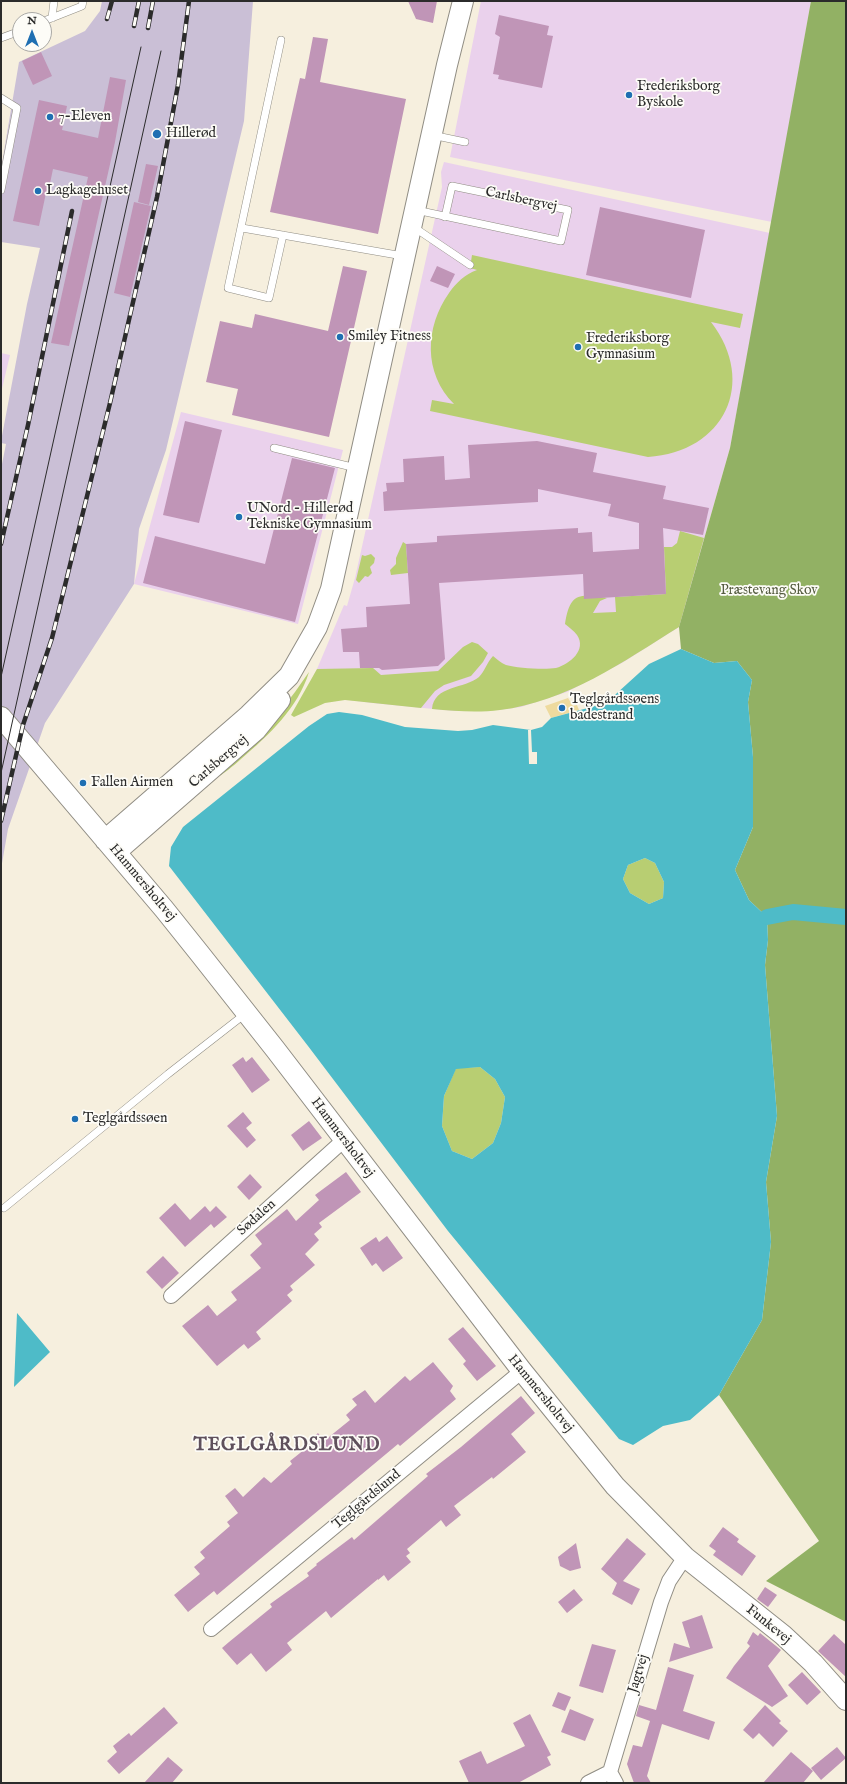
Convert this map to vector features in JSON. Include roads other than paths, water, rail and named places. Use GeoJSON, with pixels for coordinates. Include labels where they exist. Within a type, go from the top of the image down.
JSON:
{"type":"FeatureCollection","features":[{"type":"Feature","properties":{"kind":"street","name":"Carlsbergvej"},"geometry":{"type":"LineString","coordinates":[[111,846],[289,676],[317,627],[332,589],[462,1]]}},
{"type":"Feature","properties":{"kind":"street","name":"Hammersholtvej"},"geometry":{"type":"LineString","coordinates":[[1,717],[164,909],[522,1371],[615,1486],[685,1557]]}},
{"type":"Feature","properties":{"kind":"street","name":"Sødalen"},"geometry":{"type":"LineString","coordinates":[[171,1296],[344,1140]]}},
{"type":"Feature","properties":{"kind":"street","name":"Teglgårdslund"},"geometry":{"type":"LineString","coordinates":[[211,1629],[522,1371]]}},
{"type":"Feature","properties":{"kind":"street","name":"Funkevej"},"geometry":{"type":"LineString","coordinates":[[685,1557],[783,1635],[813,1663],[846,1700]]}},
{"type":"Feature","properties":{"kind":"street","name":"Jagtvej"},"geometry":{"type":"LineString","coordinates":[[588,1783],[613,1778],[661,1602],[669,1581],[685,1557]]}},
{"type":"Feature","properties":{"kind":"lane"},"geometry":{"type":"LineString","coordinates":[[54,1],[52,18],[82,6],[83,1]]}},
{"type":"Feature","properties":{"kind":"lane"},"geometry":{"type":"LineString","coordinates":[[1,38],[12,34]]}},
{"type":"Feature","properties":{"kind":"lane"},"geometry":{"type":"LineString","coordinates":[[281,40],[228,288],[269,298],[283,235]]}},
{"type":"Feature","properties":{"kind":"lane"},"geometry":{"type":"LineString","coordinates":[[1,98],[17,108],[1,190]]}},
{"type":"Feature","properties":{"kind":"lane"},"geometry":{"type":"LineString","coordinates":[[432,134],[465,142]]}},
{"type":"Feature","properties":{"kind":"lane","name":"Carlsbergvej"},"geometry":{"type":"LineString","coordinates":[[414,218],[445,217],[562,241],[568,210],[452,186],[445,217]]}},
{"type":"Feature","properties":{"kind":"lane"},"geometry":{"type":"LineString","coordinates":[[414,218],[470,265]]}},
{"type":"Feature","properties":{"kind":"lane"},"geometry":{"type":"LineString","coordinates":[[242,228],[406,256]]}},
{"type":"Feature","properties":{"kind":"lane"},"geometry":{"type":"LineString","coordinates":[[274,448],[359,468]]}},
{"type":"Feature","properties":{"kind":"lane"},"geometry":{"type":"LineString","coordinates":[[4,1208],[168,1074],[246,1013]]}},
{"type":"Feature","properties":{"kind":"water"},"geometry":{"type":"Polygon","coordinates":[[[681,649],[714,663],[737,661],[752,680],[748,702],[753,757],[753,827],[735,870],[749,900],[767,917],[768,940],[765,965],[777,1116],[766,1182],[771,1242],[762,1320],[719,1395],[690,1420],[663,1426],[633,1445],[619,1439],[448,1231],[169,866],[171,847],[183,827],[309,726],[327,714],[339,712],[362,715],[405,727],[458,731],[472,730],[493,725],[531,730],[542,727],[551,718],[606,703],[649,664],[681,649]],[[645,858],[628,865],[623,879],[630,893],[649,904],[663,898],[664,882],[655,863],[645,858]],[[480,1067],[456,1069],[444,1096],[442,1126],[452,1151],[472,1159],[493,1143],[501,1123],[505,1097],[495,1079],[480,1067]]]}},
{"type":"Feature","properties":{"kind":"water"},"geometry":{"type":"Polygon","coordinates":[[[17,1313],[50,1352],[14,1387],[17,1313]]]}},
{"type":"Feature","properties":{"kind":"waterway"},"geometry":{"type":"LineString","coordinates":[[767,917],[793,912],[846,917]]}},
{"type":"Feature","properties":{"kind":"tram line"},"geometry":{"type":"LineString","coordinates":[[1,677],[141,47]]}},
{"type":"Feature","properties":{"kind":"tram line"},"geometry":{"type":"LineString","coordinates":[[1,773],[161,51]]}},
{"type":"Feature","properties":{"kind":"railway"},"geometry":{"type":"LineString","coordinates":[[107,19],[112,1]]}},
{"type":"Feature","properties":{"kind":"railway"},"geometry":{"type":"LineString","coordinates":[[134,26],[139,1]]}},
{"type":"Feature","properties":{"kind":"railway"},"geometry":{"type":"LineString","coordinates":[[148,28],[153,1]]}},
{"type":"Feature","properties":{"kind":"railway"},"geometry":{"type":"LineString","coordinates":[[1,821],[23,725],[52,638],[110,403],[157,197],[178,85],[189,1]]}},
{"type":"Feature","properties":{"kind":"railway"},"geometry":{"type":"LineString","coordinates":[[1,544],[28,425],[72,211]]}},
{"type":"Feature","properties":{"kind":"place","name":"Frederiksborg Byskole"},"geometry":{"type":"Point","coordinates":[629,95]}},
{"type":"Feature","properties":{"kind":"place","name":"7-Eleven"},"geometry":{"type":"Point","coordinates":[50,117]}},
{"type":"Feature","properties":{"kind":"place","name":"Hillerød"},"geometry":{"type":"Point","coordinates":[157,134]}},
{"type":"Feature","properties":{"kind":"place","name":"Lagkagehuset"},"geometry":{"type":"Point","coordinates":[38,191]}},
{"type":"Feature","properties":{"kind":"place","name":"Smiley Fitness"},"geometry":{"type":"Point","coordinates":[340,337]}},
{"type":"Feature","properties":{"kind":"place","name":"Frederiksborg Gymnasium"},"geometry":{"type":"Point","coordinates":[578,347]}},
{"type":"Feature","properties":{"kind":"place","name":"UNord - Hillerød Tekniske Gymnasium"},"geometry":{"type":"Point","coordinates":[239,517]}},
{"type":"Feature","properties":{"kind":"place","name":"Teglgårdssøens badestrand"},"geometry":{"type":"Point","coordinates":[562,708]}},
{"type":"Feature","properties":{"kind":"place","name":"Fallen Airmen"},"geometry":{"type":"Point","coordinates":[83,783]}},
{"type":"Feature","properties":{"kind":"place","name":"Teglgårdssøen"},"geometry":{"type":"Point","coordinates":[75,1119]}},
{"type":"Feature","properties":{"kind":"district","name":"TEGLGÅRDSLUND"},"geometry":{"type":"Point","coordinates":[287,1446]}},
{"type":"Feature","properties":{"kind":"park label","name":"Præstevang Skov"},"geometry":{"type":"Point","coordinates":[769,591]}}]}
